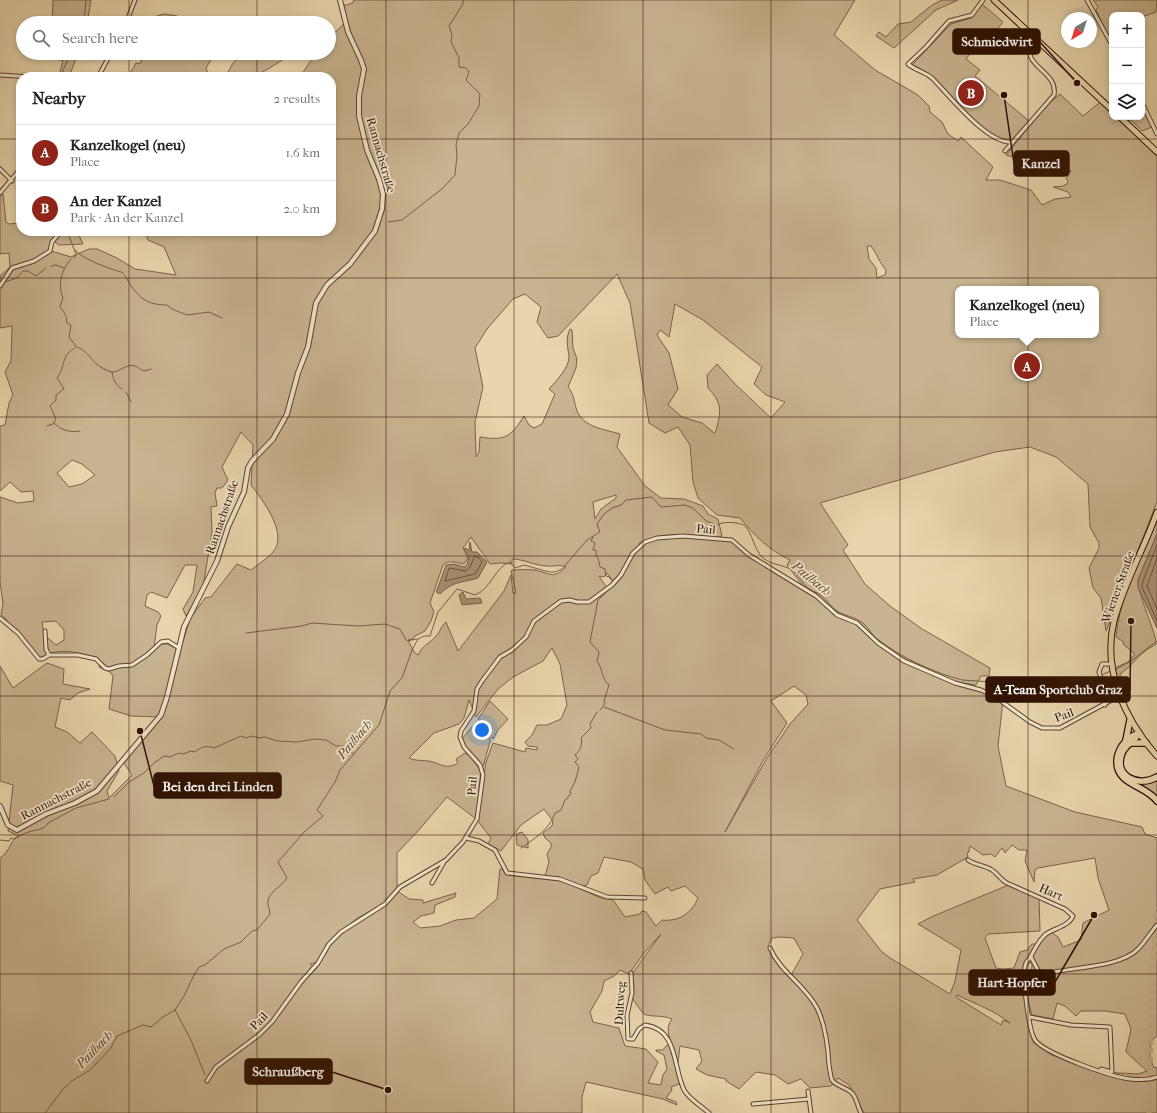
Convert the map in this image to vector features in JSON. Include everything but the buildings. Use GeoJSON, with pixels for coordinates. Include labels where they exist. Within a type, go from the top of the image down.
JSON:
{"type":"FeatureCollection","features":[{"type":"Feature","properties":{"kind":"highway"},"geometry":{"type":"LineString","coordinates":[[1130,720],[1128,742],[1121,758],[1122,767],[1127,776],[1138,782],[1146,782],[1157,777]]}},
{"type":"Feature","properties":{"kind":"highway"},"geometry":{"type":"LineString","coordinates":[[1139,734],[1128,742],[1118,754],[1118,769],[1128,781],[1147,792],[1157,801]]}},
{"type":"Feature","properties":{"kind":"highway"},"geometry":{"type":"LineString","coordinates":[[1128,742],[1146,743]]}},
{"type":"Feature","properties":{"kind":"main road"},"geometry":{"type":"LineString","coordinates":[[994,0],[1109,107]]}},
{"type":"Feature","properties":{"kind":"main road"},"geometry":{"type":"LineString","coordinates":[[1123,120],[1157,152]]}},
{"type":"Feature","properties":{"kind":"main road","name":"Wiener Straße"},"geometry":{"type":"LineString","coordinates":[[1157,512],[1115,619],[1112,638],[1114,668],[1120,695],[1130,720],[1139,734],[1157,756]]}},
{"type":"Feature","properties":{"kind":"street"},"geometry":{"type":"LineString","coordinates":[[129,16],[135,0]]}},
{"type":"Feature","properties":{"kind":"street","name":"Rannachstraße"},"geometry":{"type":"LineString","coordinates":[[0,806],[8,825],[17,830],[46,814],[87,797],[103,785],[160,715],[167,697],[186,621],[209,580],[220,555],[228,527],[242,498],[248,468],[252,461],[273,439],[287,414],[298,373],[308,347],[316,303],[327,285],[350,264],[375,231],[382,209],[382,194],[379,179],[367,150],[359,116],[359,96],[364,69],[362,60],[348,32],[340,0]]}},
{"type":"Feature","properties":{"kind":"street"},"geometry":{"type":"LineString","coordinates":[[983,0],[972,15],[949,21],[908,64],[931,78],[950,99],[992,136],[1002,142],[1012,142]]}},
{"type":"Feature","properties":{"kind":"street"},"geometry":{"type":"LineString","coordinates":[[1087,0],[1109,40]]}},
{"type":"Feature","properties":{"kind":"street"},"geometry":{"type":"LineString","coordinates":[[1005,151],[1054,96],[1055,90],[1051,82],[1030,56],[1029,49],[1035,39]]}},
{"type":"Feature","properties":{"kind":"street"},"geometry":{"type":"LineString","coordinates":[[101,72],[107,60]]}},
{"type":"Feature","properties":{"kind":"street"},"geometry":{"type":"LineString","coordinates":[[0,75],[16,76]]}},
{"type":"Feature","properties":{"kind":"street"},"geometry":{"type":"LineString","coordinates":[[1145,109],[1157,134]]}},
{"type":"Feature","properties":{"kind":"street"},"geometry":{"type":"LineString","coordinates":[[0,169],[12,181]]}},
{"type":"Feature","properties":{"kind":"street"},"geometry":{"type":"LineString","coordinates":[[0,193],[16,175]]}},
{"type":"Feature","properties":{"kind":"street"},"geometry":{"type":"LineString","coordinates":[[0,286],[12,268],[34,261],[50,250],[52,242],[57,236]]}},
{"type":"Feature","properties":{"kind":"street","name":"Pail"},"geometry":{"type":"LineString","coordinates":[[432,883],[446,860],[466,838],[477,819],[483,774],[480,766],[464,747],[460,737],[461,731],[474,711],[477,689],[482,680],[500,657],[512,650],[526,637],[534,621],[561,601],[570,600],[584,603],[598,596],[617,581],[633,553],[640,545],[649,540],[683,536],[732,540],[749,555],[816,596],[837,614],[857,623],[878,643],[904,660],[955,683],[994,696],[1030,722],[1042,728],[1060,728],[1105,705]]}},
{"type":"Feature","properties":{"kind":"street"},"geometry":{"type":"LineString","coordinates":[[0,618],[18,634],[39,659],[49,654],[73,654],[93,658],[109,669],[119,666],[132,665],[147,655],[161,642],[168,641],[179,648]]}},
{"type":"Feature","properties":{"kind":"street"},"geometry":{"type":"LineString","coordinates":[[45,631],[46,649],[49,654]]}},
{"type":"Feature","properties":{"kind":"street"},"geometry":{"type":"LineString","coordinates":[[1106,689],[1103,698],[1105,705],[1111,699],[1111,693],[1106,689],[1099,672],[1102,664],[1114,668]]}},
{"type":"Feature","properties":{"kind":"street"},"geometry":{"type":"LineString","coordinates":[[466,838],[479,841],[495,850],[507,873],[560,879],[607,897],[646,898]]}},
{"type":"Feature","properties":{"kind":"street","name":"Pail"},"geometry":{"type":"LineString","coordinates":[[207,1081],[216,1067],[263,1032],[318,963],[329,944],[341,932],[385,904],[400,887],[446,860]]}},
{"type":"Feature","properties":{"kind":"street","name":"Hart"},"geometry":{"type":"LineString","coordinates":[[968,860],[973,864],[982,864],[994,871],[1001,880],[1065,909],[1073,916],[1069,922],[1054,929],[1039,941],[1031,957],[1026,962],[1023,975],[1024,989],[1035,1039],[1042,1046],[1086,1066],[1129,1079],[1157,1077]]}},
{"type":"Feature","properties":{"kind":"street"},"geometry":{"type":"LineString","coordinates":[[1031,957],[1040,974],[1074,968],[1085,968],[1122,959],[1138,949],[1157,925]]}},
{"type":"Feature","properties":{"kind":"street"},"geometry":{"type":"LineString","coordinates":[[770,948],[772,954],[795,982],[807,992],[816,1006],[821,1017],[832,1080],[834,1083],[844,1087],[853,1094],[861,1113]]}},
{"type":"Feature","properties":{"kind":"street","name":"Dultweg"},"geometry":{"type":"LineString","coordinates":[[631,973],[632,993],[626,1015],[628,1039],[633,1038],[639,1029],[645,1025],[654,1028],[665,1036],[674,1051],[676,1070],[685,1091],[709,1113]]}},
{"type":"Feature","properties":{"kind":"street","name":"Hart"},"geometry":{"type":"LineString","coordinates":[[1030,1017],[1071,1025],[1110,1027],[1112,1072],[1086,1066]]}},
{"type":"Feature","properties":{"kind":"street"},"geometry":{"type":"LineString","coordinates":[[808,1091],[812,1106],[811,1113]]}},
{"type":"Feature","properties":{"kind":"street"},"geometry":{"type":"LineString","coordinates":[[753,1104],[809,1099]]}},
{"type":"Feature","properties":{"kind":"shaded area"},"geometry":{"type":"Polygon","coordinates":[[[53,0],[91,0],[88,16],[52,16],[53,0]]]}},
{"type":"Feature","properties":{"kind":"shaded area"},"geometry":{"type":"Polygon","coordinates":[[[353,0],[855,0],[834,35],[875,70],[918,95],[929,106],[930,112],[942,122],[948,134],[958,141],[961,137],[993,167],[986,180],[1000,180],[1031,190],[1042,205],[1055,199],[1071,197],[1068,192],[1053,187],[1067,184],[1068,181],[1066,179],[1071,171],[1051,157],[1038,164],[1006,155],[1047,105],[1060,94],[1083,116],[1099,103],[1101,99],[1109,107],[1109,120],[1123,120],[1157,152],[1157,502],[1106,631],[1101,598],[1093,588],[1089,568],[1099,548],[1099,543],[1090,527],[1088,484],[1056,457],[1030,447],[995,452],[820,503],[848,545],[843,550],[865,584],[890,606],[922,629],[990,668],[989,676],[981,676],[976,685],[956,682],[903,658],[877,640],[860,624],[836,612],[818,595],[803,586],[787,565],[790,560],[775,552],[763,542],[740,518],[717,515],[698,498],[693,482],[690,445],[678,427],[665,433],[649,423],[630,303],[617,274],[558,336],[548,338],[537,322],[541,307],[525,294],[513,299],[487,329],[475,348],[483,387],[475,422],[476,457],[479,452],[480,437],[501,438],[506,436],[515,429],[524,416],[529,425],[534,428],[542,424],[555,394],[549,389],[567,366],[569,357],[567,343],[570,329],[572,330],[573,348],[577,359],[576,368],[568,387],[572,392],[580,417],[596,427],[620,434],[617,447],[645,486],[661,498],[684,499],[703,506],[708,514],[718,519],[722,536],[710,538],[693,535],[663,536],[650,538],[639,543],[639,545],[657,538],[683,536],[732,540],[749,555],[816,596],[837,615],[857,623],[878,643],[904,661],[955,683],[981,690],[1003,700],[998,746],[1006,786],[1075,812],[1142,827],[1145,834],[1157,838],[1157,1036],[1151,1041],[1150,1058],[1154,1068],[1157,1067],[1157,1113],[864,1113],[849,1085],[838,1078],[831,1086],[810,1088],[801,1079],[788,1084],[775,1075],[756,1072],[739,1089],[726,1081],[726,1079],[707,1075],[696,1069],[702,1061],[699,1050],[680,1046],[677,1071],[682,1083],[671,1087],[672,1090],[666,1098],[676,1102],[677,1105],[663,1099],[586,1082],[582,1097],[582,1113],[0,1113],[0,858],[4,855],[13,841],[19,836],[8,831],[13,785],[0,781],[0,666],[13,688],[47,663],[64,669],[63,684],[90,689],[78,693],[70,700],[61,698],[55,727],[67,732],[80,743],[92,732],[115,756],[119,771],[107,791],[109,798],[132,775],[124,763],[160,717],[131,716],[109,709],[113,676],[110,672],[99,667],[100,661],[86,655],[62,651],[47,654],[40,658],[1,614],[3,604],[0,582],[0,497],[18,503],[34,501],[33,491],[21,492],[10,482],[0,491],[0,426],[5,425],[9,403],[13,395],[5,372],[11,361],[12,326],[0,328],[0,276],[10,267],[9,253],[0,254],[0,196],[3,194],[6,222],[9,224],[16,223],[16,236],[79,236],[83,244],[59,245],[52,240],[51,251],[71,257],[89,249],[97,249],[117,258],[135,269],[176,275],[164,247],[148,240],[147,236],[336,236],[336,72],[303,72],[311,60],[336,60],[336,31],[344,24],[339,5],[347,5],[354,2],[353,0]],[[867,246],[869,259],[876,268],[877,278],[885,275],[886,270],[875,252],[871,246],[867,246]],[[675,304],[669,337],[660,330],[657,335],[669,353],[678,389],[668,405],[682,417],[702,423],[714,433],[716,431],[720,408],[713,394],[708,388],[707,375],[717,364],[735,384],[771,418],[785,402],[766,395],[754,384],[762,367],[703,320],[675,304]],[[241,432],[222,467],[228,480],[222,488],[217,488],[215,493],[217,506],[211,507],[212,532],[203,587],[186,616],[183,609],[193,592],[197,565],[185,565],[167,598],[151,592],[147,595],[145,606],[158,612],[161,616],[157,625],[154,648],[162,644],[167,644],[180,651],[190,619],[205,598],[211,597],[237,564],[251,570],[271,555],[277,545],[278,536],[272,517],[251,485],[253,445],[241,432]],[[72,460],[57,473],[69,487],[82,484],[95,475],[82,464],[72,460]],[[616,495],[593,502],[595,519],[601,509],[616,498],[616,495]],[[471,537],[463,548],[468,558],[464,564],[448,562],[443,565],[430,603],[434,612],[431,621],[425,631],[415,636],[413,639],[408,640],[414,652],[418,655],[422,648],[437,635],[446,622],[458,651],[504,591],[511,575],[513,593],[516,593],[512,570],[532,570],[554,574],[562,571],[566,567],[543,566],[512,559],[512,564],[490,564],[471,537]],[[632,554],[627,563],[616,580],[621,575],[632,554]],[[607,573],[604,577],[599,576],[607,588],[588,601],[580,602],[591,601],[608,590],[616,580],[614,582],[607,573]],[[56,621],[42,622],[44,635],[56,645],[64,640],[64,630],[56,621]],[[552,648],[543,661],[513,677],[498,689],[476,717],[469,700],[464,718],[459,724],[434,733],[409,758],[449,766],[458,763],[456,759],[465,753],[469,755],[481,771],[475,818],[447,797],[397,853],[397,889],[384,903],[356,919],[337,935],[325,949],[318,962],[310,964],[314,967],[275,1015],[276,1017],[256,1035],[255,1040],[277,1018],[302,983],[316,969],[333,941],[355,922],[384,905],[397,891],[409,899],[423,900],[423,903],[456,893],[455,897],[435,905],[434,913],[421,916],[413,922],[420,928],[440,926],[456,920],[474,918],[497,899],[500,869],[502,869],[505,874],[562,881],[601,898],[613,900],[625,917],[640,914],[642,911],[646,912],[656,926],[662,920],[674,920],[679,918],[692,908],[698,898],[685,886],[671,891],[668,887],[655,894],[645,880],[643,869],[631,862],[604,857],[598,873],[591,876],[587,885],[579,887],[562,878],[545,876],[549,862],[547,854],[551,847],[551,843],[545,838],[543,833],[552,826],[553,821],[544,809],[521,825],[501,851],[488,844],[491,838],[477,820],[486,762],[493,743],[525,752],[526,748],[537,750],[537,747],[528,746],[525,742],[532,735],[537,725],[547,725],[561,719],[567,705],[560,664],[552,648]],[[794,686],[771,701],[787,723],[764,759],[725,832],[767,758],[790,724],[808,704],[806,695],[794,686]],[[1012,845],[1005,853],[1002,848],[995,857],[991,854],[983,855],[970,846],[969,852],[967,853],[968,857],[937,875],[913,879],[915,882],[880,889],[857,920],[881,951],[950,994],[955,981],[961,950],[918,924],[931,917],[1010,885],[1039,897],[1040,931],[988,934],[985,938],[996,968],[1003,969],[1014,968],[1020,952],[1027,950],[1032,944],[1037,944],[1051,932],[1058,937],[1063,947],[1081,940],[1083,923],[1109,910],[1098,878],[1095,858],[1038,868],[1035,870],[1034,882],[1025,861],[1027,850],[1019,850],[1012,845]],[[661,934],[644,953],[629,974],[620,970],[614,976],[604,981],[602,991],[590,1012],[593,1022],[619,1028],[625,1046],[646,1049],[658,1062],[648,1083],[661,1085],[663,1075],[667,1069],[664,1055],[656,1050],[663,1050],[666,1046],[672,1044],[668,1031],[672,1019],[646,1015],[642,1012],[632,998],[634,988],[632,974],[661,934]],[[772,938],[768,946],[772,955],[790,977],[803,954],[794,938],[772,938]],[[1029,963],[1023,968],[1022,987],[1031,1026],[1031,1035],[1035,1040],[1033,1042],[1052,1055],[1101,1072],[1138,1074],[1147,1071],[1126,1052],[1131,1029],[1125,1014],[1105,1011],[1081,1011],[1076,1016],[1065,1006],[1057,1003],[1053,1019],[1032,1015],[1025,989],[1031,987],[1032,963],[1029,963]],[[957,995],[956,997],[1001,1025],[1003,1020],[1010,1023],[991,1011],[957,995]]]}},
{"type":"Feature","properties":{"kind":"shaded area"},"geometry":{"type":"Polygon","coordinates":[[[942,0],[958,0],[936,10],[894,48],[876,36],[879,32],[886,37],[898,24],[911,22],[932,5],[942,0]]]}},
{"type":"Feature","properties":{"kind":"shaded area"},"geometry":{"type":"Polygon","coordinates":[[[1093,0],[1157,0],[1156,12],[1145,16],[1145,12],[1109,12],[1109,38],[1096,10],[1098,7],[1093,0]]]}},
{"type":"Feature","properties":{"kind":"shaded area"},"geometry":{"type":"Polygon","coordinates":[[[982,4],[1003,22],[993,34],[981,39],[966,59],[980,70],[975,76],[1029,121],[1011,141],[1002,139],[992,134],[981,126],[932,78],[924,71],[912,65],[951,24],[971,18],[982,4]]]}},
{"type":"Feature","properties":{"kind":"shaded area"},"geometry":{"type":"Polygon","coordinates":[[[164,14],[177,16],[157,16],[164,14]]]}},
{"type":"Feature","properties":{"kind":"shaded area"},"geometry":{"type":"Polygon","coordinates":[[[63,60],[75,60],[71,72],[60,72],[63,60]]]}},
{"type":"Feature","properties":{"kind":"shaded area"},"geometry":{"type":"Polygon","coordinates":[[[142,60],[211,60],[206,68],[207,72],[131,72],[136,63],[140,64],[142,60]]]}},
{"type":"Feature","properties":{"kind":"shaded area"},"geometry":{"type":"Polygon","coordinates":[[[236,60],[282,60],[262,72],[228,72],[236,60]]]}},
{"type":"Feature","properties":{"kind":"shaded area"},"geometry":{"type":"Polygon","coordinates":[[[1145,114],[1152,127],[1142,131],[1131,120],[1145,120],[1145,114]]]}},
{"type":"Feature","properties":{"kind":"shaded area"},"geometry":{"type":"Polygon","coordinates":[[[1157,518],[1157,534],[1138,580],[1141,595],[1156,639],[1156,644],[1146,650],[1120,674],[1123,687],[1118,684],[1114,667],[1116,670],[1117,667],[1128,662],[1135,654],[1123,644],[1124,642],[1116,637],[1118,621],[1132,576],[1157,518]]]}},
{"type":"Feature","properties":{"kind":"shaded area"},"geometry":{"type":"Polygon","coordinates":[[[490,701],[508,719],[498,730],[493,739],[478,719],[490,701]]]}},
{"type":"Feature","properties":{"kind":"shaded area"},"geometry":{"type":"Polygon","coordinates":[[[477,721],[490,738],[483,767],[465,748],[461,740],[477,721]]]}},
{"type":"Feature","properties":{"kind":"shaded area"},"geometry":{"type":"Polygon","coordinates":[[[1120,764],[1135,783],[1147,784],[1157,779],[1157,798],[1136,785],[1120,769],[1120,764]]]}},
{"type":"Feature","properties":{"kind":"shaded area"},"geometry":{"type":"Polygon","coordinates":[[[522,832],[528,840],[528,848],[517,845],[516,834],[522,832]]]}},
{"type":"Feature","properties":{"kind":"water"},"geometry":{"type":"Polygon","coordinates":[[[1157,534],[1157,628],[1138,588],[1138,580],[1157,534]]]}},
{"type":"Feature","properties":{"kind":"water"},"geometry":{"type":"Polygon","coordinates":[[[470,542],[472,552],[477,552],[487,562],[478,578],[453,585],[440,594],[436,592],[446,565],[454,564],[464,567],[467,565],[469,556],[464,549],[466,548],[469,551],[470,542]]]}},
{"type":"Feature","properties":{"kind":"water"},"geometry":{"type":"Polygon","coordinates":[[[463,592],[466,599],[480,598],[482,603],[462,605],[459,595],[463,592]]]}},
{"type":"Feature","properties":{"kind":"waterway"},"geometry":{"type":"LineString","coordinates":[[85,16],[86,0]]}},
{"type":"Feature","properties":{"kind":"waterway"},"geometry":{"type":"LineString","coordinates":[[388,222],[402,220],[443,188],[455,175],[457,155],[456,145],[459,133],[468,124],[479,106],[480,94],[466,80],[469,72],[466,68],[459,67],[459,58],[451,42],[452,35],[449,26],[463,4],[463,0]]}},
{"type":"Feature","properties":{"kind":"waterway"},"geometry":{"type":"LineString","coordinates":[[62,72],[68,60]]}},
{"type":"Feature","properties":{"kind":"waterway"},"geometry":{"type":"LineString","coordinates":[[69,236],[76,254],[74,258]]}},
{"type":"Feature","properties":{"kind":"waterway"},"geometry":{"type":"LineString","coordinates":[[75,250],[90,260],[124,274],[136,292],[149,302],[167,305],[172,309],[187,315],[209,312],[222,318]]}},
{"type":"Feature","properties":{"kind":"waterway"},"geometry":{"type":"LineString","coordinates":[[47,426],[53,424],[56,419],[50,406],[56,400],[56,395],[64,389],[57,378],[67,355],[76,346],[69,337],[71,325],[67,323],[66,316],[60,306],[63,298],[60,287],[61,277],[71,259]]}},
{"type":"Feature","properties":{"kind":"waterway"},"geometry":{"type":"LineString","coordinates":[[51,266],[56,265],[64,268]]}},
{"type":"Feature","properties":{"kind":"waterway"},"geometry":{"type":"LineString","coordinates":[[5,282],[17,278],[23,271],[28,271],[36,276],[46,268]]}},
{"type":"Feature","properties":{"kind":"waterway"},"geometry":{"type":"LineString","coordinates":[[77,347],[82,349],[95,363],[112,372],[115,382],[122,389]]}},
{"type":"Feature","properties":{"kind":"waterway"},"geometry":{"type":"LineString","coordinates":[[112,372],[132,365],[144,371],[151,369]]}},
{"type":"Feature","properties":{"kind":"waterway"},"geometry":{"type":"LineString","coordinates":[[126,392],[131,402]]}},
{"type":"Feature","properties":{"kind":"waterway"},"geometry":{"type":"LineString","coordinates":[[54,423],[66,430],[73,432],[80,431]]}},
{"type":"Feature","properties":{"kind":"waterway","name":"Pailbach"},"geometry":{"type":"LineString","coordinates":[[45,1113],[63,1089],[72,1081],[90,1070],[111,1048],[117,1036],[143,1025],[151,1027],[163,1017],[175,1010],[199,967],[205,965],[224,949],[241,942],[252,931],[257,930],[270,914],[268,904],[269,898],[287,878],[278,862],[303,833],[323,816],[317,810],[335,782],[340,770],[379,725],[390,691],[402,678],[412,650],[418,639],[424,636],[430,636],[438,612],[457,589],[475,595],[485,588],[505,564],[510,562],[515,568],[524,565],[549,572],[555,572],[562,569],[587,540],[600,532],[597,524],[604,514],[612,508],[621,505],[626,500],[652,497],[661,507],[685,505],[693,508],[706,521],[717,525],[736,523],[745,526],[763,558],[793,571],[807,587],[824,598],[840,613],[861,622],[885,645],[906,658],[939,673],[962,680],[1069,687],[1079,685],[1098,677]]}},
{"type":"Feature","properties":{"kind":"waterway"},"geometry":{"type":"LineString","coordinates":[[593,537],[591,541],[595,543],[593,550],[596,550],[596,556],[600,567],[605,569],[606,576],[613,582]]}},
{"type":"Feature","properties":{"kind":"waterway"},"geometry":{"type":"LineString","coordinates":[[600,710],[605,704],[604,701],[609,685],[606,682],[597,661],[599,652],[590,642],[598,600],[614,585]]}},
{"type":"Feature","properties":{"kind":"waterway"},"geometry":{"type":"LineString","coordinates":[[246,633],[302,626],[312,623],[358,626],[385,624],[400,629],[406,640]]}},
{"type":"Feature","properties":{"kind":"waterway"},"geometry":{"type":"LineString","coordinates":[[407,641],[417,639]]}},
{"type":"Feature","properties":{"kind":"waterway","name":"Pailbach"},"geometry":{"type":"LineString","coordinates":[[1116,669],[1131,661],[1157,641]]}},
{"type":"Feature","properties":{"kind":"waterway","name":"Pailbach"},"geometry":{"type":"LineString","coordinates":[[1101,675],[1111,671]]}},
{"type":"Feature","properties":{"kind":"waterway"},"geometry":{"type":"LineString","coordinates":[[604,707],[665,730],[701,734],[706,738],[719,740],[734,749]]}},
{"type":"Feature","properties":{"kind":"waterway"},"geometry":{"type":"LineString","coordinates":[[521,848],[545,829],[553,819],[555,813],[561,810],[565,800],[571,794],[570,791],[575,782],[579,767],[575,762],[578,759],[575,755],[581,747],[581,738],[591,728],[590,724],[597,712]]}},
{"type":"Feature","properties":{"kind":"waterway"},"geometry":{"type":"LineString","coordinates":[[114,797],[129,782],[144,773],[164,756],[170,757],[179,753],[183,754],[191,751],[195,752],[206,747],[214,748],[241,736],[246,738],[252,736],[259,738],[265,737],[277,741],[297,742],[315,739],[326,740],[336,746],[343,746],[354,754]]}},
{"type":"Feature","properties":{"kind":"waterway"},"geometry":{"type":"LineString","coordinates":[[0,840],[9,841],[11,838],[13,839],[42,829],[48,823],[76,808],[109,799]]}},
{"type":"Feature","properties":{"kind":"waterway"},"geometry":{"type":"LineString","coordinates":[[175,1010],[191,1040],[205,1075]]}},
{"type":"Feature","properties":{"kind":"tunnel"},"geometry":{"type":"LineString","coordinates":[[1149,1113],[1152,988],[1157,907]]}},
{"type":"Feature","properties":{"kind":"place","name":"Schmiedwirt"},"geometry":{"type":"Point","coordinates":[1077,83]}},
{"type":"Feature","properties":{"kind":"place","name":"An der Kanzel"},"geometry":{"type":"Point","coordinates":[971,93]}},
{"type":"Feature","properties":{"kind":"place","name":"Kanzel"},"geometry":{"type":"Point","coordinates":[1004,95]}},
{"type":"Feature","properties":{"kind":"place","name":"Kanzelkogel (neu)"},"geometry":{"type":"Point","coordinates":[1027,366]}},
{"type":"Feature","properties":{"kind":"place","name":"A-Team Sportclub Graz"},"geometry":{"type":"Point","coordinates":[1131,621]}},
{"type":"Feature","properties":{"kind":"place","name":"Bei den drei Linden"},"geometry":{"type":"Point","coordinates":[140,731]}},
{"type":"Feature","properties":{"kind":"place","name":"Hart-Hopfer"},"geometry":{"type":"Point","coordinates":[1094,915]}},
{"type":"Feature","properties":{"kind":"place","name":"Schraußberg"},"geometry":{"type":"Point","coordinates":[388,1090]}}]}
